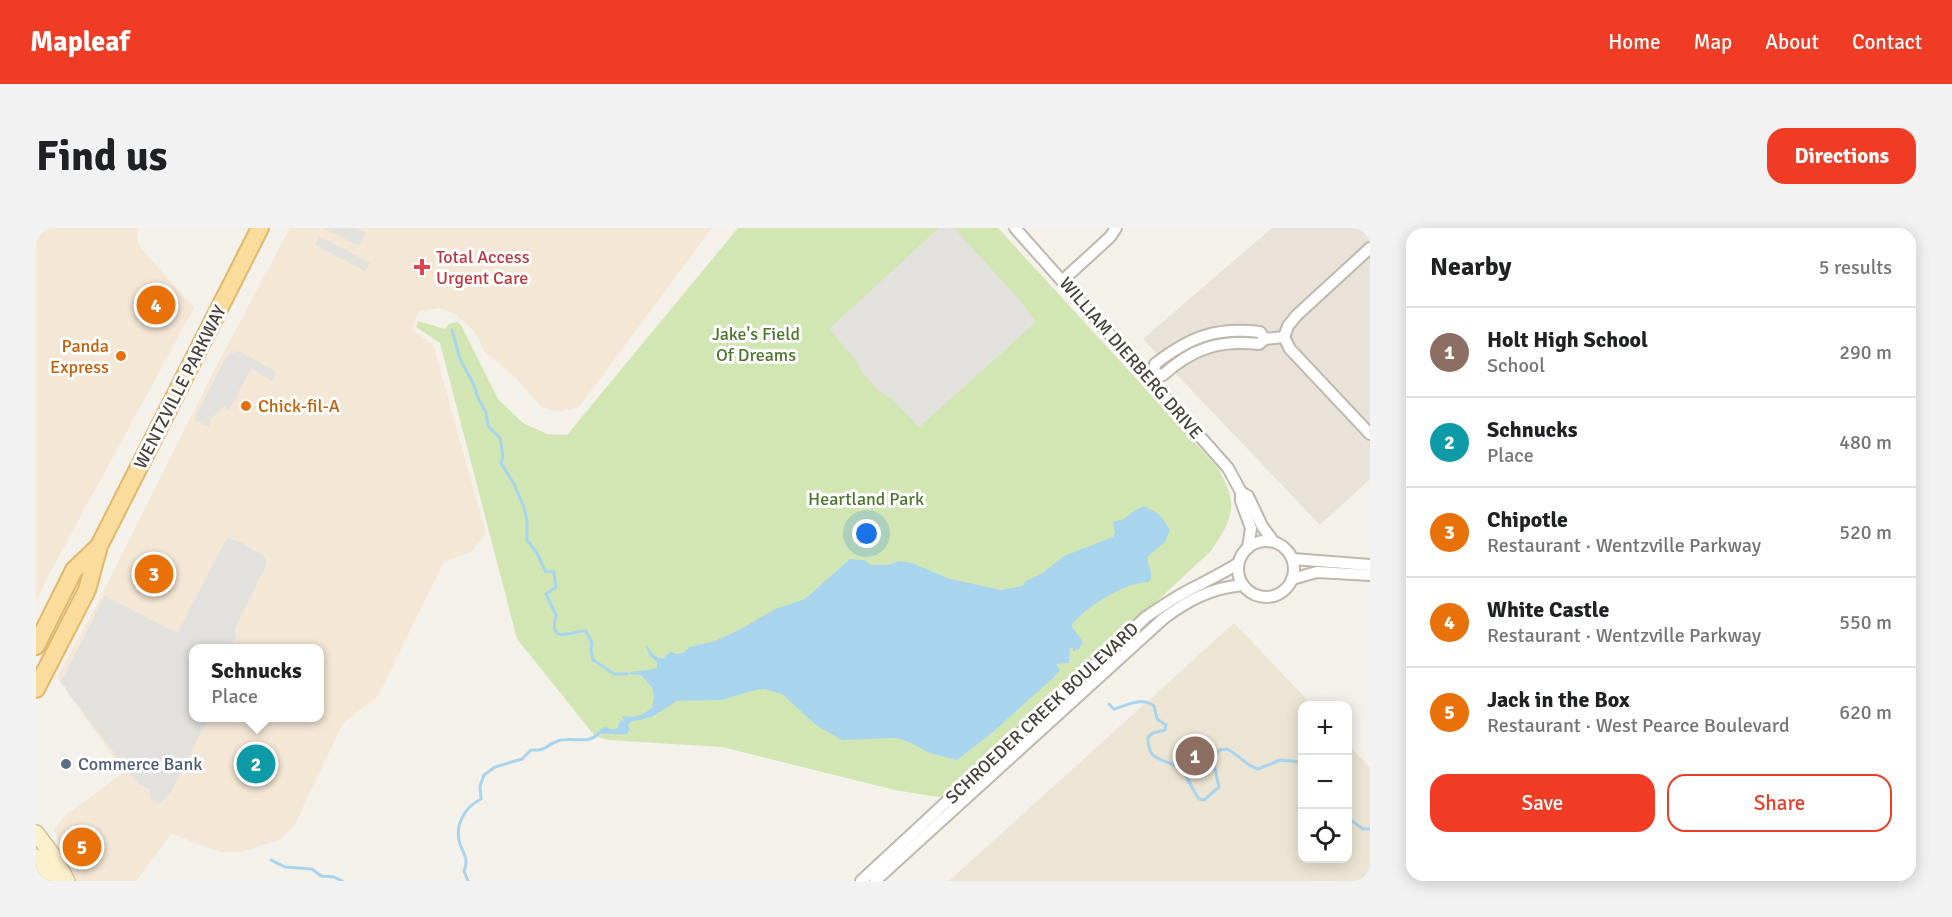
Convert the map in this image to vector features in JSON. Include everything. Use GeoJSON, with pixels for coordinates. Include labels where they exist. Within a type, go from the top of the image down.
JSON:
{"type":"FeatureCollection","features":[{"type":"Feature","properties":{"kind":"main road","name":"WENTZVILLE PARKWAY"},"geometry":{"type":"LineString","coordinates":[[36,689],[87,590],[99,546],[260,228]]}},
{"type":"Feature","properties":{"kind":"main road","name":"WENTZVILLE PARKWAY"},"geometry":{"type":"LineString","coordinates":[[36,646],[74,570],[99,546]]}},
{"type":"Feature","properties":{"kind":"main road"},"geometry":{"type":"LineString","coordinates":[[36,833],[52,854],[67,881]]}},
{"type":"Feature","properties":{"kind":"main road"},"geometry":{"type":"LineString","coordinates":[[36,857],[53,881]]}},
{"type":"Feature","properties":{"kind":"main road"},"geometry":{"type":"LineString","coordinates":[[36,867],[44,881]]}},
{"type":"Feature","properties":{"kind":"street","name":"WILLIAM DIERBERG DRIVE"},"geometry":{"type":"LineString","coordinates":[[1015,228],[1152,376],[1228,468],[1241,492],[1241,501],[1251,528],[1248,548]]}},
{"type":"Feature","properties":{"kind":"street"},"geometry":{"type":"LineString","coordinates":[[1063,280],[1110,237],[1116,228]]}},
{"type":"Feature","properties":{"kind":"street"},"geometry":{"type":"LineString","coordinates":[[1370,248],[1297,315],[1288,326],[1284,337],[1290,349],[1370,434]]}},
{"type":"Feature","properties":{"kind":"street"},"geometry":{"type":"LineString","coordinates":[[1152,376],[1163,375],[1174,364],[1202,349],[1225,343],[1259,344],[1265,339],[1284,337]]}},
{"type":"Feature","properties":{"kind":"street","name":"WILLIAM DIERBERG DRIVE"},"geometry":{"type":"LineString","coordinates":[[1241,492],[1248,496],[1262,526],[1273,542]]}},
{"type":"Feature","properties":{"kind":"street"},"geometry":{"type":"LineString","coordinates":[[1292,579],[1293,559],[1286,550],[1273,542],[1262,541],[1248,548],[1241,555],[1237,564],[1243,585],[1250,592],[1269,597],[1280,593],[1292,579],[1317,572],[1370,575]]}},
{"type":"Feature","properties":{"kind":"street"},"geometry":{"type":"LineString","coordinates":[[1293,559],[1370,565]]}},
{"type":"Feature","properties":{"kind":"street","name":"SCHROEDER CREEK BOULEVARD"},"geometry":{"type":"LineString","coordinates":[[861,881],[1146,617],[1237,564]]}},
{"type":"Feature","properties":{"kind":"street","name":"SCHROEDER CREEK BOULEVARD"},"geometry":{"type":"LineString","coordinates":[[875,881],[1163,619],[1200,596],[1221,587],[1243,585]]}},
{"type":"Feature","properties":{"kind":"shaded area"},"geometry":{"type":"Polygon","coordinates":[[[36,228],[138,228],[138,245],[194,308],[36,602],[36,228]]]}},
{"type":"Feature","properties":{"kind":"shaded area"},"geometry":{"type":"Polygon","coordinates":[[[290,228],[712,228],[579,407],[556,412],[541,407],[515,377],[484,351],[475,332],[455,314],[439,308],[418,312],[412,330],[433,344],[486,534],[472,551],[443,563],[378,696],[343,723],[294,826],[281,839],[241,852],[222,852],[171,834],[136,881],[75,881],[54,829],[66,815],[124,772],[57,677],[98,603],[216,367],[290,228]]]}},
{"type":"Feature","properties":{"kind":"shaded area"},"geometry":{"type":"Polygon","coordinates":[[[323,228],[356,228],[366,233],[359,246],[323,228]]]}},
{"type":"Feature","properties":{"kind":"shaded area"},"geometry":{"type":"Polygon","coordinates":[[[939,228],[954,228],[1022,303],[1036,322],[919,427],[891,398],[878,390],[829,329],[939,228]]]}},
{"type":"Feature","properties":{"kind":"shaded area"},"geometry":{"type":"Polygon","coordinates":[[[1272,228],[1370,228],[1370,479],[1320,525],[1143,339],[1272,228]]]}},
{"type":"Feature","properties":{"kind":"shaded area"},"geometry":{"type":"Polygon","coordinates":[[[319,236],[370,263],[365,271],[315,245],[319,236]]]}},
{"type":"Feature","properties":{"kind":"shaded area"},"geometry":{"type":"Polygon","coordinates":[[[239,351],[277,372],[272,381],[251,369],[228,412],[226,407],[223,407],[211,419],[209,427],[195,420],[227,355],[239,351]]]}},
{"type":"Feature","properties":{"kind":"shaded area"},"geometry":{"type":"Polygon","coordinates":[[[227,538],[240,542],[263,555],[266,565],[235,628],[236,637],[232,644],[189,644],[189,722],[206,722],[172,790],[162,802],[158,803],[151,799],[149,789],[138,784],[66,690],[66,686],[60,683],[105,596],[177,633],[227,538]]]}},
{"type":"Feature","properties":{"kind":"shaded area"},"geometry":{"type":"Polygon","coordinates":[[[1234,623],[1308,701],[1298,701],[1298,863],[1352,863],[1352,748],[1370,768],[1370,881],[949,881],[1234,623]]]}},
{"type":"Feature","properties":{"kind":"green space","name":"Heartland Park"},"geometry":{"type":"Polygon","coordinates":[[[738,228],[998,228],[1217,467],[1229,491],[1231,510],[1229,519],[1211,551],[944,798],[895,790],[722,747],[607,740],[594,735],[517,639],[440,343],[416,327],[418,321],[445,329],[449,324],[457,322],[461,325],[498,399],[523,423],[547,434],[567,435],[738,228]]]}},
{"type":"Feature","properties":{"kind":"water"},"geometry":{"type":"Polygon","coordinates":[[[1144,506],[1160,515],[1170,530],[1165,542],[1148,556],[1150,581],[1115,592],[1099,601],[1078,618],[1072,627],[1083,642],[1079,649],[1073,651],[1073,648],[1070,648],[1069,663],[1056,664],[1060,670],[1053,678],[993,732],[957,760],[930,753],[896,738],[842,740],[816,725],[782,694],[765,689],[722,700],[677,701],[652,717],[630,722],[627,734],[599,734],[601,728],[606,727],[612,730],[618,728],[620,721],[624,720],[622,716],[638,716],[652,708],[654,693],[651,686],[641,675],[627,674],[657,667],[657,662],[649,655],[646,645],[655,656],[662,659],[671,652],[683,653],[690,647],[715,641],[775,609],[805,599],[850,559],[864,560],[871,565],[888,565],[898,561],[912,563],[950,579],[1001,590],[1022,586],[1064,556],[1113,537],[1115,533],[1113,522],[1124,519],[1144,506]]]}},
{"type":"Feature","properties":{"kind":"waterway"},"geometry":{"type":"LineString","coordinates":[[452,330],[460,359],[486,412],[488,426],[500,438],[503,456],[501,463],[524,507],[527,520],[527,540],[537,553],[545,571],[554,572],[556,587],[546,594],[556,615],[555,631],[563,635],[586,631],[592,643],[593,660],[614,674],[627,674]]}},
{"type":"Feature","properties":{"kind":"waterway"},"geometry":{"type":"LineString","coordinates":[[1109,704],[1114,709],[1139,702],[1154,706],[1157,719],[1166,725],[1165,730],[1148,737],[1151,752],[1155,757],[1171,763],[1182,771],[1199,799],[1204,800],[1219,787],[1213,760],[1219,750],[1227,749],[1258,769],[1280,760],[1298,762]]}},
{"type":"Feature","properties":{"kind":"waterway"},"geometry":{"type":"LineString","coordinates":[[468,881],[464,871],[466,860],[458,830],[462,817],[475,802],[481,799],[480,786],[484,775],[495,767],[522,759],[531,750],[544,749],[564,740],[591,739],[600,732]]}},
{"type":"Feature","properties":{"kind":"waterway"},"geometry":{"type":"LineString","coordinates":[[1352,821],[1363,829],[1370,829]]}},
{"type":"Feature","properties":{"kind":"waterway"},"geometry":{"type":"LineString","coordinates":[[271,860],[285,867],[312,869],[321,876],[334,877],[342,881]]}},
{"type":"Feature","properties":{"kind":"place","name":"Total Access Urgent Care"},"geometry":{"type":"Point","coordinates":[422,267]}},
{"type":"Feature","properties":{"kind":"place","name":"White Castle"},"geometry":{"type":"Point","coordinates":[156,305]}},
{"type":"Feature","properties":{"kind":"place","name":"Panda Express"},"geometry":{"type":"Point","coordinates":[121,356]}},
{"type":"Feature","properties":{"kind":"place","name":"Chick-fil-A"},"geometry":{"type":"Point","coordinates":[246,406]}},
{"type":"Feature","properties":{"kind":"place","name":"Chipotle"},"geometry":{"type":"Point","coordinates":[154,574]}},
{"type":"Feature","properties":{"kind":"place","name":"Holt High School"},"geometry":{"type":"Point","coordinates":[1195,756]}},
{"type":"Feature","properties":{"kind":"place","name":"Commerce Bank"},"geometry":{"type":"Point","coordinates":[66,764]}},
{"type":"Feature","properties":{"kind":"place","name":"Schnucks"},"geometry":{"type":"Point","coordinates":[256,764]}},
{"type":"Feature","properties":{"kind":"place","name":"Jack in the Box"},"geometry":{"type":"Point","coordinates":[82,847]}},
{"type":"Feature","properties":{"kind":"park label","name":"Jake's Field Of Dreams"},"geometry":{"type":"Point","coordinates":[756,344]}}]}
